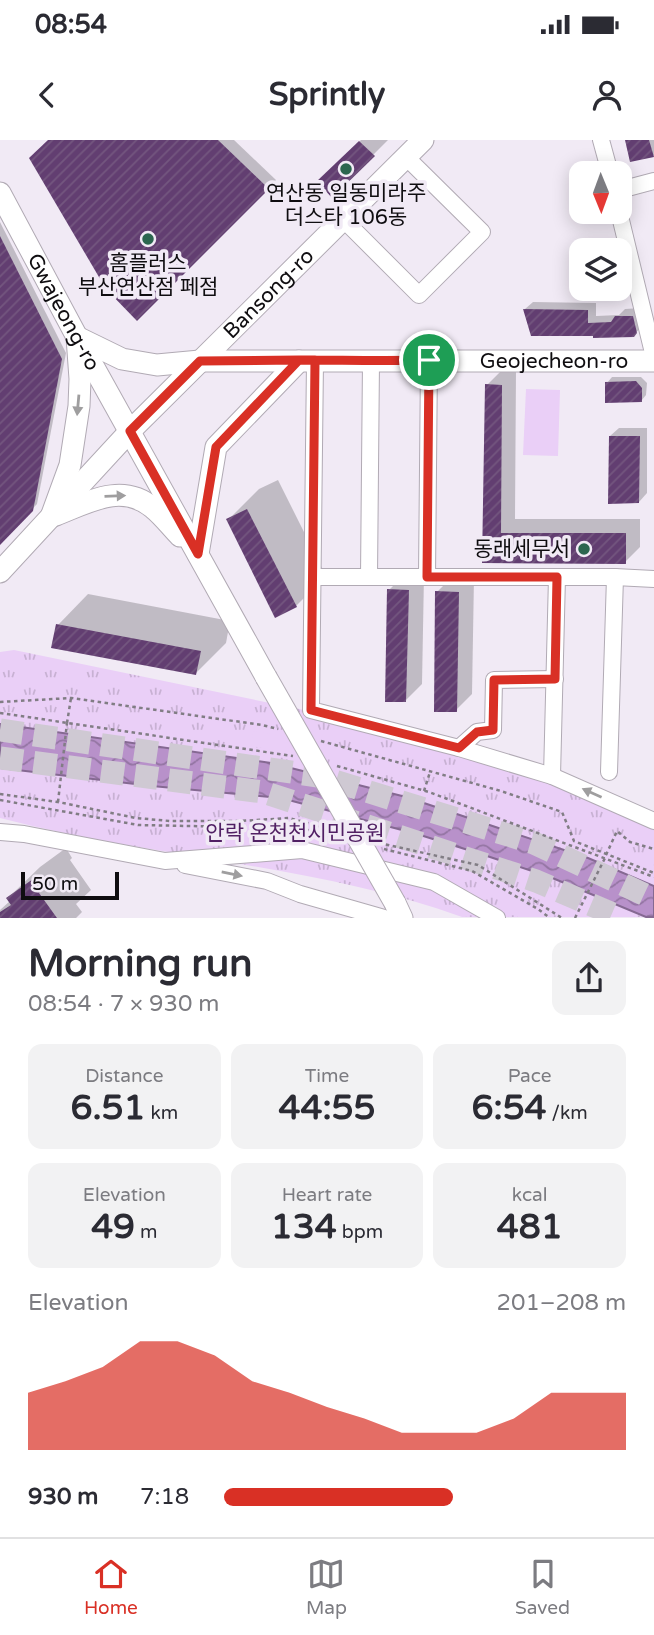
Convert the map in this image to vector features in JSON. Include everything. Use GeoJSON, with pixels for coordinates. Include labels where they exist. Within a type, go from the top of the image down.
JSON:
{"type":"FeatureCollection","features":[{"type":"Feature","properties":{"kind":"main road","name":"Bansong-ro"},"geometry":{"type":"LineString","coordinates":[[0,572],[130,431],[423,140]]}},
{"type":"Feature","properties":{"kind":"main road","name":"Gwajeong-ro"},"geometry":{"type":"LineString","coordinates":[[0,193],[394,913]]}},
{"type":"Feature","properties":{"kind":"main road","name":"Geojecheon-ro"},"geometry":{"type":"LineString","coordinates":[[77,337],[122,359],[157,365],[200,361],[654,359]]}},
{"type":"Feature","properties":{"kind":"main road"},"geometry":{"type":"LineString","coordinates":[[51,517],[70,465],[79,406],[77,337]]}},
{"type":"Feature","properties":{"kind":"main road"},"geometry":{"type":"LineString","coordinates":[[198,554],[216,447],[307,360]]}},
{"type":"Feature","properties":{"kind":"main road"},"geometry":{"type":"LineString","coordinates":[[51,517],[104,496],[132,495],[152,507],[198,554]]}},
{"type":"Feature","properties":{"kind":"street"},"geometry":{"type":"LineString","coordinates":[[601,140],[607,161]]}},
{"type":"Feature","properties":{"kind":"street"},"geometry":{"type":"LineString","coordinates":[[343,219],[419,295],[482,232],[406,157]]}},
{"type":"Feature","properties":{"kind":"street"},"geometry":{"type":"LineString","coordinates":[[632,187],[654,181]]}},
{"type":"Feature","properties":{"kind":"street"},"geometry":{"type":"LineString","coordinates":[[622,224],[654,359]]}},
{"type":"Feature","properties":{"kind":"street"},"geometry":{"type":"LineString","coordinates":[[307,360],[313,577],[311,710],[459,748],[552,776],[654,821]]}},
{"type":"Feature","properties":{"kind":"street"},"geometry":{"type":"LineString","coordinates":[[427,577],[429,360]]}},
{"type":"Feature","properties":{"kind":"street"},"geometry":{"type":"LineString","coordinates":[[369,577],[371,361]]}},
{"type":"Feature","properties":{"kind":"street"},"geometry":{"type":"LineString","coordinates":[[313,577],[654,579]]}},
{"type":"Feature","properties":{"kind":"street"},"geometry":{"type":"LineString","coordinates":[[552,776],[557,577]]}},
{"type":"Feature","properties":{"kind":"street"},"geometry":{"type":"LineString","coordinates":[[609,772],[615,577]]}},
{"type":"Feature","properties":{"kind":"street"},"geometry":{"type":"LineString","coordinates":[[459,748],[477,732],[493,730],[494,680],[555,679]]}},
{"type":"Feature","properties":{"kind":"street"},"geometry":{"type":"LineString","coordinates":[[0,830],[267,881],[300,894],[394,913]]}},
{"type":"Feature","properties":{"kind":"street"},"geometry":{"type":"LineString","coordinates":[[165,861],[302,850],[434,882],[497,918]]}},
{"type":"Feature","properties":{"kind":"path"},"geometry":{"type":"LineString","coordinates":[[0,702],[71,698],[262,725],[288,732]]}},
{"type":"Feature","properties":{"kind":"path"},"geometry":{"type":"LineString","coordinates":[[57,810],[71,698]]}},
{"type":"Feature","properties":{"kind":"path"},"geometry":{"type":"LineString","coordinates":[[0,713],[296,757]]}},
{"type":"Feature","properties":{"kind":"path"},"geometry":{"type":"LineString","coordinates":[[314,739],[501,791],[562,812],[574,841],[605,856]]}},
{"type":"Feature","properties":{"kind":"path"},"geometry":{"type":"LineString","coordinates":[[335,766],[424,791],[654,875]]}},
{"type":"Feature","properties":{"kind":"path"},"geometry":{"type":"LineString","coordinates":[[424,791],[430,772]]}},
{"type":"Feature","properties":{"kind":"path"},"geometry":{"type":"LineString","coordinates":[[575,918],[617,831],[629,842],[654,849]]}},
{"type":"Feature","properties":{"kind":"green space"},"geometry":{"type":"Polygon","coordinates":[[[526,389],[560,390],[558,456],[523,455],[526,389]]]}},
{"type":"Feature","properties":{"kind":"green space","name":"안락 온천천시민공원"},"geometry":{"type":"Polygon","coordinates":[[[14,650],[304,710],[552,778],[654,824],[654,917],[462,917],[349,885],[57,832],[0,818],[0,652],[14,650]]]}},
{"type":"Feature","properties":{"kind":"green space"},"geometry":{"type":"Polygon","coordinates":[[[253,731],[288,737],[285,752],[251,746],[253,731]]]}},
{"type":"Feature","properties":{"kind":"green space"},"geometry":{"type":"Polygon","coordinates":[[[509,794],[555,809],[548,833],[500,816],[509,794]]]}},
{"type":"Feature","properties":{"kind":"green space"},"geometry":{"type":"Polygon","coordinates":[[[240,803],[296,813],[290,845],[232,833],[240,803]]]}},
{"type":"Feature","properties":{"kind":"water"},"geometry":{"type":"Polygon","coordinates":[[[0,724],[271,763],[406,797],[588,858],[654,886],[654,917],[646,917],[550,877],[484,855],[417,834],[281,798],[0,768],[0,724]]]}},
{"type":"Feature","properties":{"kind":"building","name":"홈플러스 부산연산점 페점"},"geometry":{"type":"Polygon","coordinates":[[[48,140],[218,140],[269,189],[137,321],[106,289],[29,158],[48,140]]]}},
{"type":"Feature","properties":{"kind":"building"},"geometry":{"type":"Polygon","coordinates":[[[625,140],[649,140],[654,157],[630,161],[625,140]]]}},
{"type":"Feature","properties":{"kind":"building","name":"연산동 일동미라주 더스타 106동"},"geometry":{"type":"Polygon","coordinates":[[[359,141],[375,156],[332,198],[317,181],[359,141]]]}},
{"type":"Feature","properties":{"kind":"building"},"geometry":{"type":"Polygon","coordinates":[[[0,236],[62,359],[33,511],[0,545],[0,236]]]}},
{"type":"Feature","properties":{"kind":"building"},"geometry":{"type":"Polygon","coordinates":[[[523,309],[588,310],[588,323],[611,322],[615,316],[633,316],[637,333],[634,337],[531,336],[523,309]]]}},
{"type":"Feature","properties":{"kind":"building"},"geometry":{"type":"Polygon","coordinates":[[[636,381],[642,388],[642,402],[605,403],[605,382],[636,381]]]}},
{"type":"Feature","properties":{"kind":"building"},"geometry":{"type":"Polygon","coordinates":[[[485,384],[502,385],[501,533],[626,533],[626,564],[482,563],[485,384]]]}},
{"type":"Feature","properties":{"kind":"building"},"geometry":{"type":"Polygon","coordinates":[[[609,436],[640,436],[639,503],[608,504],[609,436]]]}},
{"type":"Feature","properties":{"kind":"building"},"geometry":{"type":"Polygon","coordinates":[[[247,509],[297,607],[275,618],[226,519],[247,509]]]}},
{"type":"Feature","properties":{"kind":"building"},"geometry":{"type":"Polygon","coordinates":[[[387,589],[409,590],[406,702],[385,702],[387,589]]]}},
{"type":"Feature","properties":{"kind":"building"},"geometry":{"type":"Polygon","coordinates":[[[435,591],[459,592],[457,712],[434,712],[435,591]]]}},
{"type":"Feature","properties":{"kind":"building"},"geometry":{"type":"Polygon","coordinates":[[[56,624],[201,651],[196,675],[51,648],[56,624]]]}},
{"type":"Feature","properties":{"kind":"building"},"geometry":{"type":"Polygon","coordinates":[[[33,879],[42,891],[39,893],[57,918],[0,918],[0,912],[11,905],[6,898],[33,879]]]}},
{"type":"Feature","properties":{"kind":"tunnel"},"geometry":{"type":"LineString","coordinates":[[0,730],[318,776],[534,843],[654,899]]}},
{"type":"Feature","properties":{"kind":"tunnel"},"geometry":{"type":"LineString","coordinates":[[0,758],[263,792],[536,881],[622,918]]}},
{"type":"Feature","properties":{"kind":"place","name":"연산동 일동미라주 더스타 106동"},"geometry":{"type":"Point","coordinates":[346,169]}},
{"type":"Feature","properties":{"kind":"place","name":"홈플러스 부산연산점 페점"},"geometry":{"type":"Point","coordinates":[148,239]}},
{"type":"Feature","properties":{"kind":"place","name":"동래세무서"},"geometry":{"type":"Point","coordinates":[584,549]}},
{"type":"Feature","properties":{"kind":"route"},"geometry":{"type":"LineString","coordinates":[[429,360],[371,361],[315,360],[299,360],[200,361],[130,431],[198,554],[216,447],[299,360],[315,360],[311,710],[459,748],[477,732],[493,730],[494,680],[555,679],[557,577],[427,577],[429,360]]}}]}
